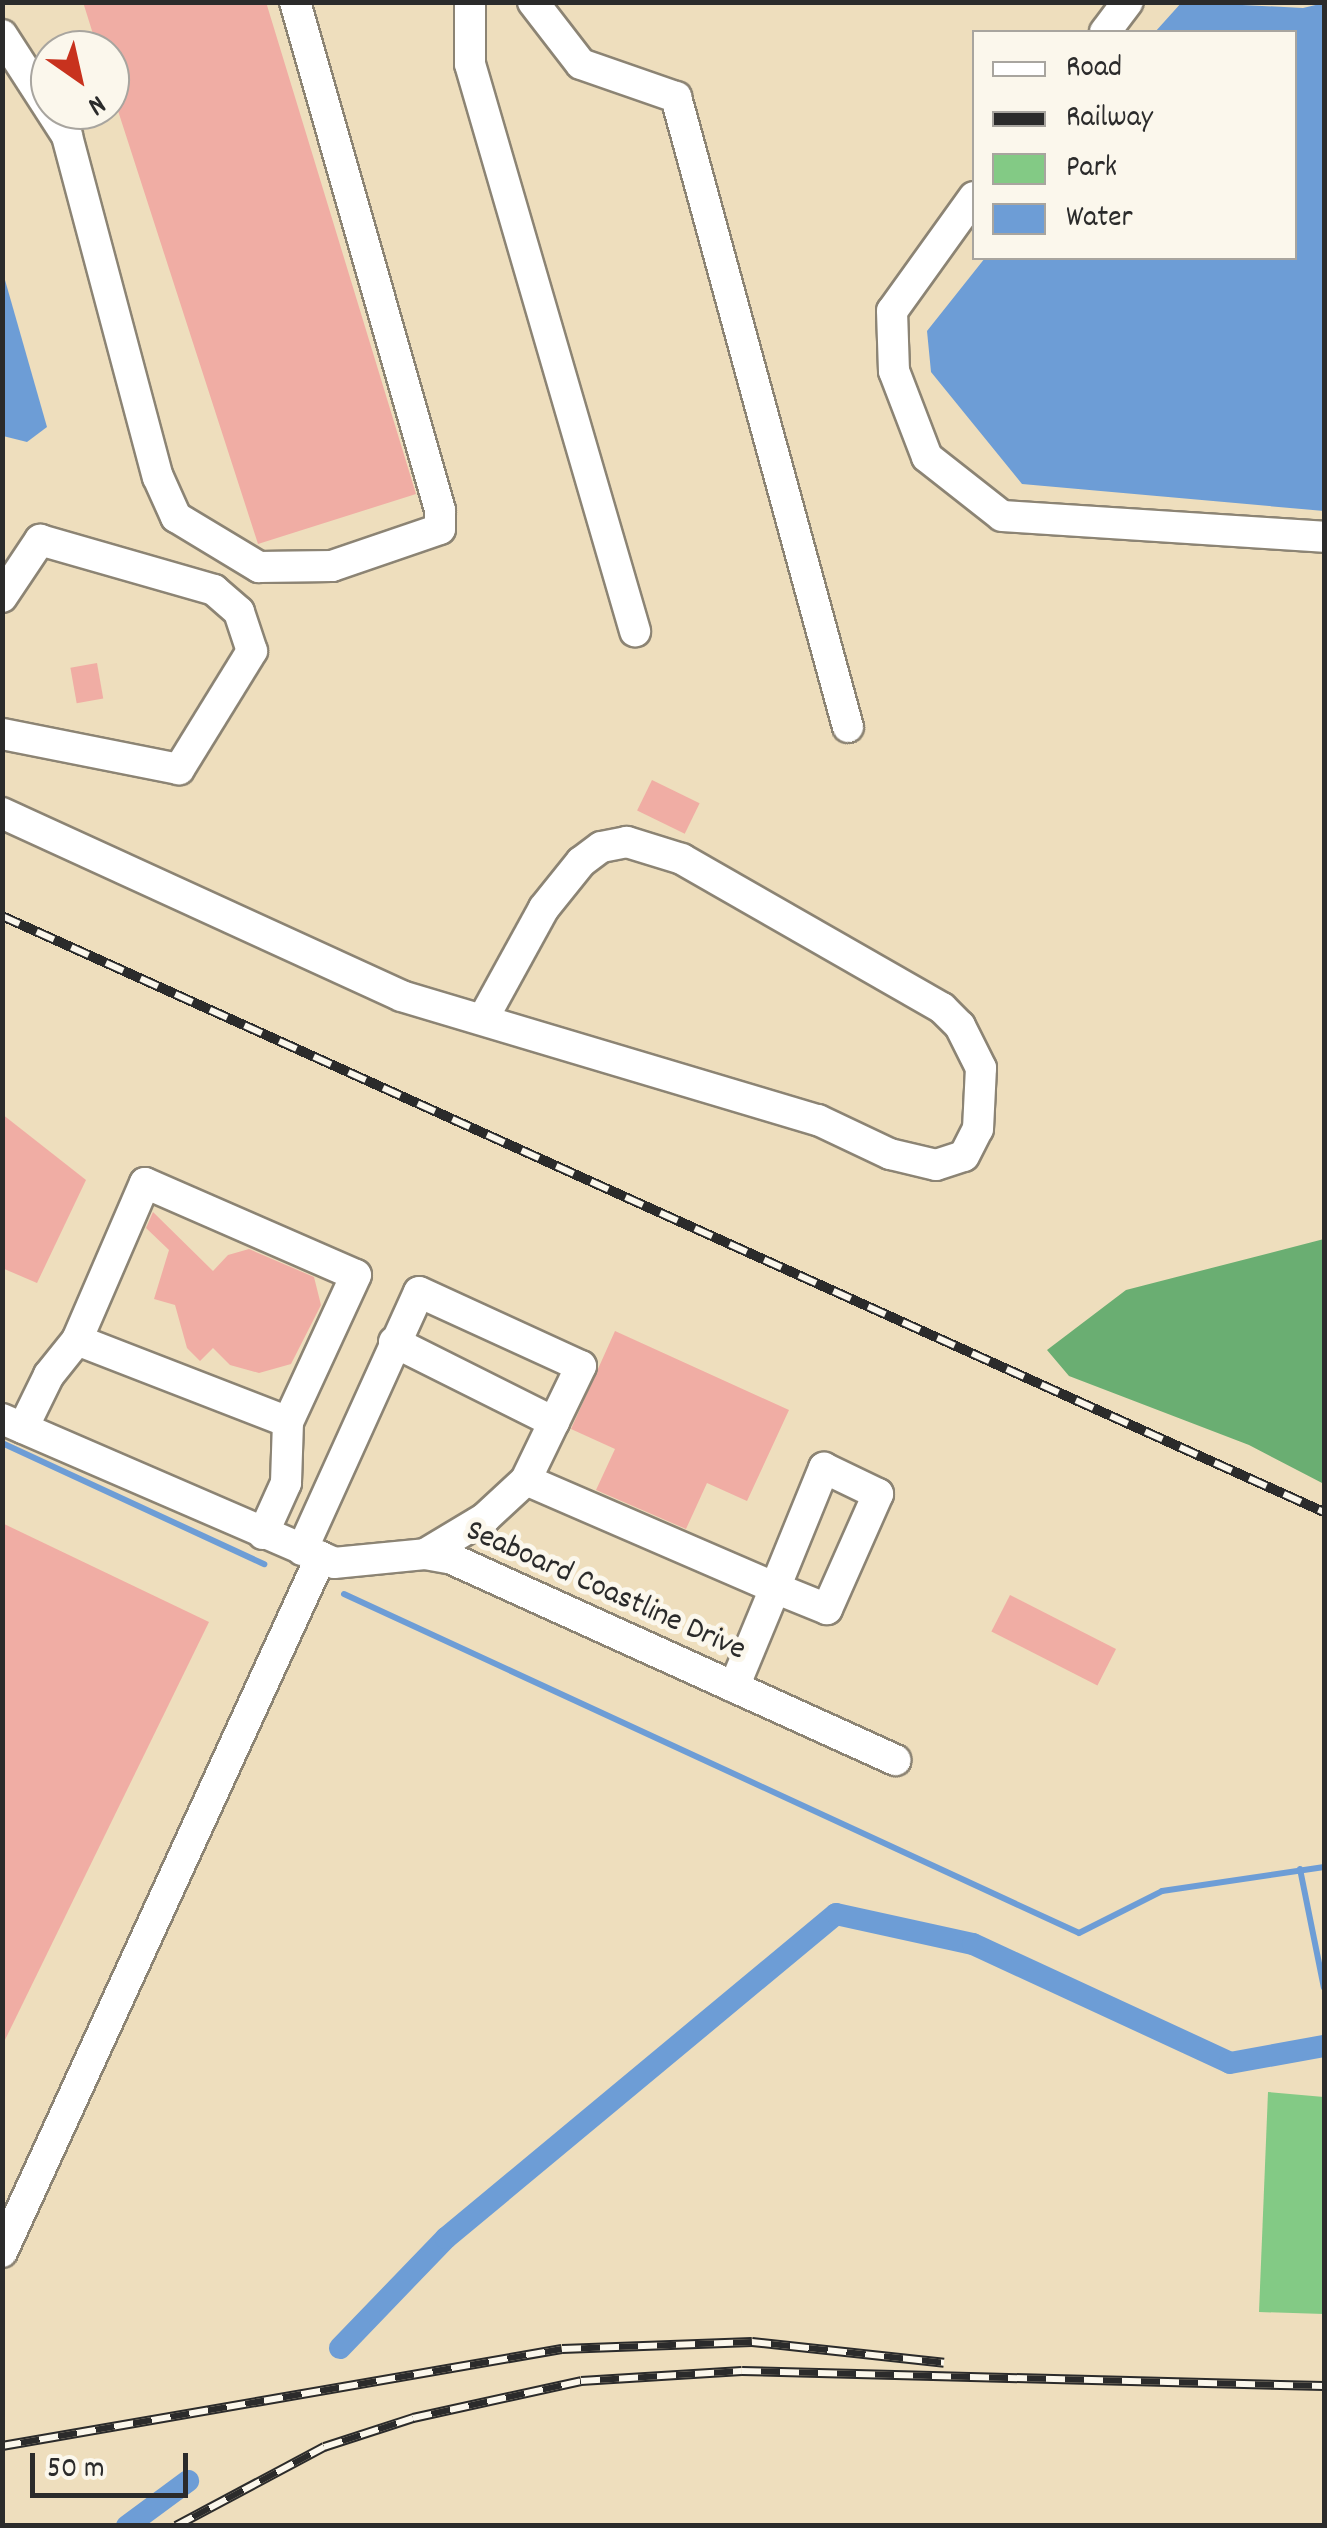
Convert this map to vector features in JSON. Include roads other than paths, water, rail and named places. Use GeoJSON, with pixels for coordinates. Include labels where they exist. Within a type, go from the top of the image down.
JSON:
{"type":"FeatureCollection","features":[{"type":"Feature","properties":{"kind":"street"},"geometry":{"type":"LineString","coordinates":[[2,35],[67,136],[158,477],[176,517],[259,567],[332,566],[440,529],[440,510],[295,2]]}},
{"type":"Feature","properties":{"kind":"street"},"geometry":{"type":"LineString","coordinates":[[470,2],[470,64],[635,631]]}},
{"type":"Feature","properties":{"kind":"street"},"geometry":{"type":"LineString","coordinates":[[534,2],[581,64],[676,97],[848,727]]}},
{"type":"Feature","properties":{"kind":"street"},"geometry":{"type":"LineString","coordinates":[[1106,30],[1128,2]]}},
{"type":"Feature","properties":{"kind":"street"},"geometry":{"type":"LineString","coordinates":[[972,200],[892,312],[894,371],[927,456],[1002,516],[1324,537]]}},
{"type":"Feature","properties":{"kind":"street"},"geometry":{"type":"LineString","coordinates":[[2,597],[40,540],[214,590],[239,612],[252,651],[180,769],[2,734]]}},
{"type":"Feature","properties":{"kind":"street"},"geometry":{"type":"LineString","coordinates":[[2,813],[401,996],[484,1017],[818,1120],[890,1154],[936,1165],[964,1156],[978,1129],[981,1068],[960,1026],[942,1008],[682,859],[627,842],[602,847],[581,862],[544,908],[484,1017]]}},
{"type":"Feature","properties":{"kind":"street"},"geometry":{"type":"LineString","coordinates":[[13,1423],[77,1340],[145,1183],[356,1275],[288,1422],[286,1483],[263,1534]]}},
{"type":"Feature","properties":{"kind":"street"},"geometry":{"type":"LineString","coordinates":[[2,2252],[311,1554],[394,1342],[420,1292],[581,1366],[526,1480],[485,1518],[426,1554]]}},
{"type":"Feature","properties":{"kind":"street"},"geometry":{"type":"LineString","coordinates":[[77,1340],[288,1422]]}},
{"type":"Feature","properties":{"kind":"street"},"geometry":{"type":"LineString","coordinates":[[394,1342],[554,1422]]}},
{"type":"Feature","properties":{"kind":"street","name":"Seaboard Coastline Drive"},"geometry":{"type":"LineString","coordinates":[[13,1423],[334,1563],[426,1554],[452,1558],[896,1760]]}},
{"type":"Feature","properties":{"kind":"street"},"geometry":{"type":"LineString","coordinates":[[526,1480],[775,1588],[734,1686]]}},
{"type":"Feature","properties":{"kind":"water"},"geometry":{"type":"Polygon","coordinates":[[[1182,2],[1303,8],[1324,3],[1324,511],[1022,484],[931,372],[927,331],[983,260],[1297,260],[1297,30],[1157,30],[1182,2]]]}},
{"type":"Feature","properties":{"kind":"water"},"geometry":{"type":"Polygon","coordinates":[[[3,273],[47,427],[27,442],[3,436],[3,273]]]}},
{"type":"Feature","properties":{"kind":"waterway"},"geometry":{"type":"LineString","coordinates":[[2,1443],[264,1564]]}},
{"type":"Feature","properties":{"kind":"waterway"},"geometry":{"type":"LineString","coordinates":[[344,1594],[1079,1933],[1162,1891],[1324,1867]]}},
{"type":"Feature","properties":{"kind":"waterway"},"geometry":{"type":"LineString","coordinates":[[1300,1869],[1324,1988]]}},
{"type":"Feature","properties":{"kind":"waterway"},"geometry":{"type":"LineString","coordinates":[[340,2348],[446,2238],[836,1914],[973,1944],[1230,2063],[1324,2046]]}},
{"type":"Feature","properties":{"kind":"waterway"},"geometry":{"type":"LineString","coordinates":[[127,2526],[188,2481]]}},
{"type":"Feature","properties":{"kind":"railway"},"geometry":{"type":"LineString","coordinates":[[2,916],[1324,1512]]}},
{"type":"Feature","properties":{"kind":"railway"},"geometry":{"type":"LineString","coordinates":[[2,2446],[562,2349],[752,2342],[944,2363]]}},
{"type":"Feature","properties":{"kind":"railway"},"geometry":{"type":"LineString","coordinates":[[176,2526],[324,2447],[413,2418],[581,2381],[742,2371],[1324,2386]]}}]}
